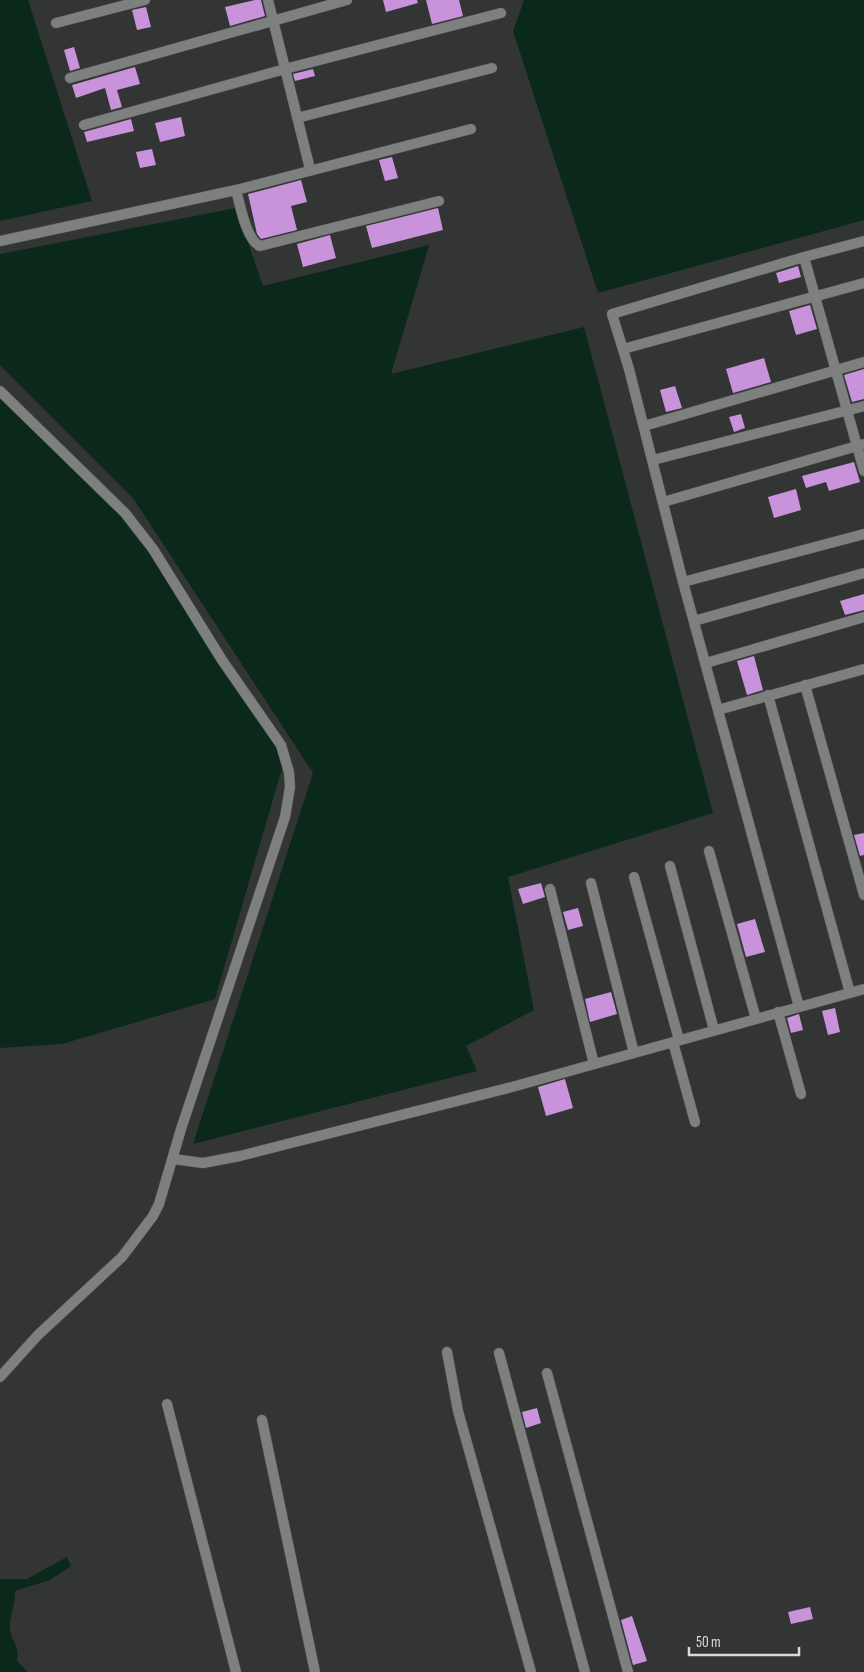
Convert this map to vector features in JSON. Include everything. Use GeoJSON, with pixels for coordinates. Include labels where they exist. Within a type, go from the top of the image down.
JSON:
{"type":"FeatureCollection","features":[{"type":"Feature","properties":{"kind":"street"},"geometry":{"type":"LineString","coordinates":[[56,24],[145,0]]}},
{"type":"Feature","properties":{"kind":"street"},"geometry":{"type":"LineString","coordinates":[[268,0],[310,170]]}},
{"type":"Feature","properties":{"kind":"street"},"geometry":{"type":"LineString","coordinates":[[70,78],[347,0]]}},
{"type":"Feature","properties":{"kind":"street"},"geometry":{"type":"LineString","coordinates":[[84,125],[286,69],[501,13]]}},
{"type":"Feature","properties":{"kind":"street"},"geometry":{"type":"LineString","coordinates":[[297,118],[492,68]]}},
{"type":"Feature","properties":{"kind":"street"},"geometry":{"type":"LineString","coordinates":[[0,241],[236,190],[471,129]]}},
{"type":"Feature","properties":{"kind":"street"},"geometry":{"type":"LineString","coordinates":[[236,190],[252,239],[260,246],[439,201]]}},
{"type":"Feature","properties":{"kind":"street"},"geometry":{"type":"LineString","coordinates":[[799,1007],[683,582],[644,426],[612,314],[864,241]]}},
{"type":"Feature","properties":{"kind":"street"},"geometry":{"type":"LineString","coordinates":[[804,257],[846,411],[860,445],[864,471]]}},
{"type":"Feature","properties":{"kind":"street"},"geometry":{"type":"LineString","coordinates":[[623,349],[864,283]]}},
{"type":"Feature","properties":{"kind":"street"},"geometry":{"type":"LineString","coordinates":[[644,426],[864,362]]}},
{"type":"Feature","properties":{"kind":"street"},"geometry":{"type":"LineString","coordinates":[[0,391],[72,459],[125,513],[153,549],[222,660],[281,745],[289,772],[290,787],[285,817],[172,1159],[159,1204],[144,1230],[122,1257],[38,1335],[0,1377]]}},
{"type":"Feature","properties":{"kind":"street"},"geometry":{"type":"LineString","coordinates":[[652,460],[864,406]]}},
{"type":"Feature","properties":{"kind":"street"},"geometry":{"type":"LineString","coordinates":[[663,502],[860,445]]}},
{"type":"Feature","properties":{"kind":"street"},"geometry":{"type":"LineString","coordinates":[[683,582],[864,534]]}},
{"type":"Feature","properties":{"kind":"street"},"geometry":{"type":"LineString","coordinates":[[694,621],[864,573]]}},
{"type":"Feature","properties":{"kind":"street"},"geometry":{"type":"LineString","coordinates":[[706,663],[864,618]]}},
{"type":"Feature","properties":{"kind":"street"},"geometry":{"type":"LineString","coordinates":[[718,710],[864,669]]}},
{"type":"Feature","properties":{"kind":"street"},"geometry":{"type":"LineString","coordinates":[[805,686],[864,895]]}},
{"type":"Feature","properties":{"kind":"street"},"geometry":{"type":"LineString","coordinates":[[768,695],[850,993]]}},
{"type":"Feature","properties":{"kind":"street"},"geometry":{"type":"LineString","coordinates":[[709,851],[756,1018]]}},
{"type":"Feature","properties":{"kind":"street"},"geometry":{"type":"LineString","coordinates":[[670,866],[714,1030]]}},
{"type":"Feature","properties":{"kind":"street"},"geometry":{"type":"LineString","coordinates":[[634,877],[696,1122]]}},
{"type":"Feature","properties":{"kind":"street"},"geometry":{"type":"LineString","coordinates":[[591,883],[634,1052]]}},
{"type":"Feature","properties":{"kind":"street"},"geometry":{"type":"LineString","coordinates":[[550,889],[594,1064]]}},
{"type":"Feature","properties":{"kind":"street"},"geometry":{"type":"LineString","coordinates":[[172,1159],[203,1163],[240,1156],[594,1064],[864,989]]}},
{"type":"Feature","properties":{"kind":"street"},"geometry":{"type":"LineString","coordinates":[[778,1012],[801,1094]]}},
{"type":"Feature","properties":{"kind":"street"},"geometry":{"type":"LineString","coordinates":[[447,1352],[457,1405],[531,1672]]}},
{"type":"Feature","properties":{"kind":"street"},"geometry":{"type":"LineString","coordinates":[[499,1354],[585,1672]]}},
{"type":"Feature","properties":{"kind":"street"},"geometry":{"type":"LineString","coordinates":[[547,1373],[628,1672]]}},
{"type":"Feature","properties":{"kind":"street"},"geometry":{"type":"LineString","coordinates":[[167,1404],[236,1672]]}},
{"type":"Feature","properties":{"kind":"street"},"geometry":{"type":"LineString","coordinates":[[262,1420],[315,1672]]}},
{"type":"Feature","properties":{"kind":"shaded area"},"geometry":{"type":"Polygon","coordinates":[[[0,0],[28,0],[92,201],[0,221],[0,0]]]}},
{"type":"Feature","properties":{"kind":"shaded area"},"geometry":{"type":"Polygon","coordinates":[[[524,0],[864,0],[864,220],[598,293],[513,31],[524,0]]]}},
{"type":"Feature","properties":{"kind":"shaded area"},"geometry":{"type":"Polygon","coordinates":[[[236,208],[263,286],[429,245],[391,374],[584,327],[713,813],[508,877],[534,1010],[466,1046],[477,1071],[193,1144],[313,773],[133,498],[0,365],[0,254],[236,208]]]}},
{"type":"Feature","properties":{"kind":"shaded area"},"geometry":{"type":"Polygon","coordinates":[[[0,385],[125,513],[285,758],[215,999],[62,1044],[0,1048],[0,385]]]}},
{"type":"Feature","properties":{"kind":"shaded area"},"geometry":{"type":"Polygon","coordinates":[[[67,1557],[71,1566],[50,1580],[15,1591],[10,1630],[17,1648],[17,1660],[27,1672],[0,1672],[0,1579],[27,1579],[67,1557]]]}},
{"type":"Feature","properties":{"kind":"building"},"geometry":{"type":"Polygon","coordinates":[[[261,0],[265,16],[230,26],[225,7],[261,0]]]}},
{"type":"Feature","properties":{"kind":"building"},"geometry":{"type":"Polygon","coordinates":[[[383,0],[417,0],[418,3],[386,12],[383,0]]]}},
{"type":"Feature","properties":{"kind":"building"},"geometry":{"type":"Polygon","coordinates":[[[426,0],[459,0],[463,16],[432,24],[426,0]]]}},
{"type":"Feature","properties":{"kind":"building"},"geometry":{"type":"Polygon","coordinates":[[[146,7],[151,27],[137,30],[132,10],[146,7]]]}},
{"type":"Feature","properties":{"kind":"building"},"geometry":{"type":"Polygon","coordinates":[[[74,47],[80,68],[70,71],[64,50],[74,47]]]}},
{"type":"Feature","properties":{"kind":"building"},"geometry":{"type":"Polygon","coordinates":[[[135,67],[140,84],[117,90],[122,107],[111,110],[105,88],[76,98],[72,85],[135,67]]]}},
{"type":"Feature","properties":{"kind":"building"},"geometry":{"type":"Polygon","coordinates":[[[313,69],[315,76],[295,81],[293,74],[313,69]]]}},
{"type":"Feature","properties":{"kind":"building"},"geometry":{"type":"Polygon","coordinates":[[[181,117],[185,136],[160,142],[155,123],[181,117]]]}},
{"type":"Feature","properties":{"kind":"building"},"geometry":{"type":"Polygon","coordinates":[[[131,119],[134,131],[87,142],[84,132],[131,119]]]}},
{"type":"Feature","properties":{"kind":"building"},"geometry":{"type":"Polygon","coordinates":[[[152,149],[156,165],[140,168],[136,152],[152,149]]]}},
{"type":"Feature","properties":{"kind":"building"},"geometry":{"type":"Polygon","coordinates":[[[392,157],[398,178],[385,181],[379,160],[392,157]]]}},
{"type":"Feature","properties":{"kind":"building"},"geometry":{"type":"Polygon","coordinates":[[[301,180],[307,202],[291,206],[297,230],[261,239],[257,234],[248,194],[301,180]]]}},
{"type":"Feature","properties":{"kind":"building"},"geometry":{"type":"Polygon","coordinates":[[[438,208],[443,230],[372,248],[366,226],[438,208]]]}},
{"type":"Feature","properties":{"kind":"building"},"geometry":{"type":"Polygon","coordinates":[[[330,235],[336,258],[303,267],[297,244],[330,235]]]}},
{"type":"Feature","properties":{"kind":"building"},"geometry":{"type":"Polygon","coordinates":[[[798,266],[801,277],[779,283],[776,273],[798,266]]]}},
{"type":"Feature","properties":{"kind":"building"},"geometry":{"type":"Polygon","coordinates":[[[810,305],[817,329],[796,335],[789,311],[810,305]]]}},
{"type":"Feature","properties":{"kind":"building"},"geometry":{"type":"Polygon","coordinates":[[[764,358],[771,382],[733,393],[726,369],[764,358]]]}},
{"type":"Feature","properties":{"kind":"building"},"geometry":{"type":"Polygon","coordinates":[[[864,369],[864,399],[852,402],[844,375],[864,369]]]}},
{"type":"Feature","properties":{"kind":"building"},"geometry":{"type":"Polygon","coordinates":[[[675,386],[682,408],[666,412],[660,390],[675,386]]]}},
{"type":"Feature","properties":{"kind":"building"},"geometry":{"type":"Polygon","coordinates":[[[741,414],[745,428],[734,432],[729,417],[741,414]]]}},
{"type":"Feature","properties":{"kind":"building"},"geometry":{"type":"Polygon","coordinates":[[[854,462],[860,482],[829,491],[826,482],[806,488],[802,476],[854,462]]]}},
{"type":"Feature","properties":{"kind":"building"},"geometry":{"type":"Polygon","coordinates":[[[796,489],[801,510],[774,518],[768,497],[796,489]]]}},
{"type":"Feature","properties":{"kind":"building"},"geometry":{"type":"Polygon","coordinates":[[[864,594],[864,610],[845,615],[840,601],[864,594]]]}},
{"type":"Feature","properties":{"kind":"building"},"geometry":{"type":"Polygon","coordinates":[[[754,656],[763,690],[747,695],[737,661],[754,656]]]}},
{"type":"Feature","properties":{"kind":"building"},"geometry":{"type":"Polygon","coordinates":[[[864,833],[864,855],[860,856],[854,835],[864,833]]]}},
{"type":"Feature","properties":{"kind":"building"},"geometry":{"type":"Polygon","coordinates":[[[541,883],[545,897],[523,904],[518,889],[541,883]]]}},
{"type":"Feature","properties":{"kind":"building"},"geometry":{"type":"Polygon","coordinates":[[[578,908],[583,926],[568,930],[563,912],[578,908]]]}},
{"type":"Feature","properties":{"kind":"building"},"geometry":{"type":"Polygon","coordinates":[[[755,919],[765,952],[746,957],[737,924],[755,919]]]}},
{"type":"Feature","properties":{"kind":"building"},"geometry":{"type":"Polygon","coordinates":[[[611,992],[617,1014],[590,1022],[585,999],[611,992]]]}},
{"type":"Feature","properties":{"kind":"building"},"geometry":{"type":"Polygon","coordinates":[[[835,1008],[840,1032],[828,1035],[822,1011],[835,1008]]]}},
{"type":"Feature","properties":{"kind":"building"},"geometry":{"type":"Polygon","coordinates":[[[799,1014],[803,1030],[791,1033],[787,1018],[799,1014]]]}},
{"type":"Feature","properties":{"kind":"building"},"geometry":{"type":"Polygon","coordinates":[[[565,1079],[573,1108],[546,1116],[538,1087],[565,1079]]]}},
{"type":"Feature","properties":{"kind":"building"},"geometry":{"type":"Polygon","coordinates":[[[537,1408],[541,1423],[526,1428],[522,1412],[537,1408]]]}},
{"type":"Feature","properties":{"kind":"building"},"geometry":{"type":"Polygon","coordinates":[[[810,1607],[813,1619],[791,1624],[788,1612],[810,1607]]]}},
{"type":"Feature","properties":{"kind":"building"},"geometry":{"type":"Polygon","coordinates":[[[632,1616],[647,1661],[633,1665],[621,1620],[632,1616]]]}}]}
